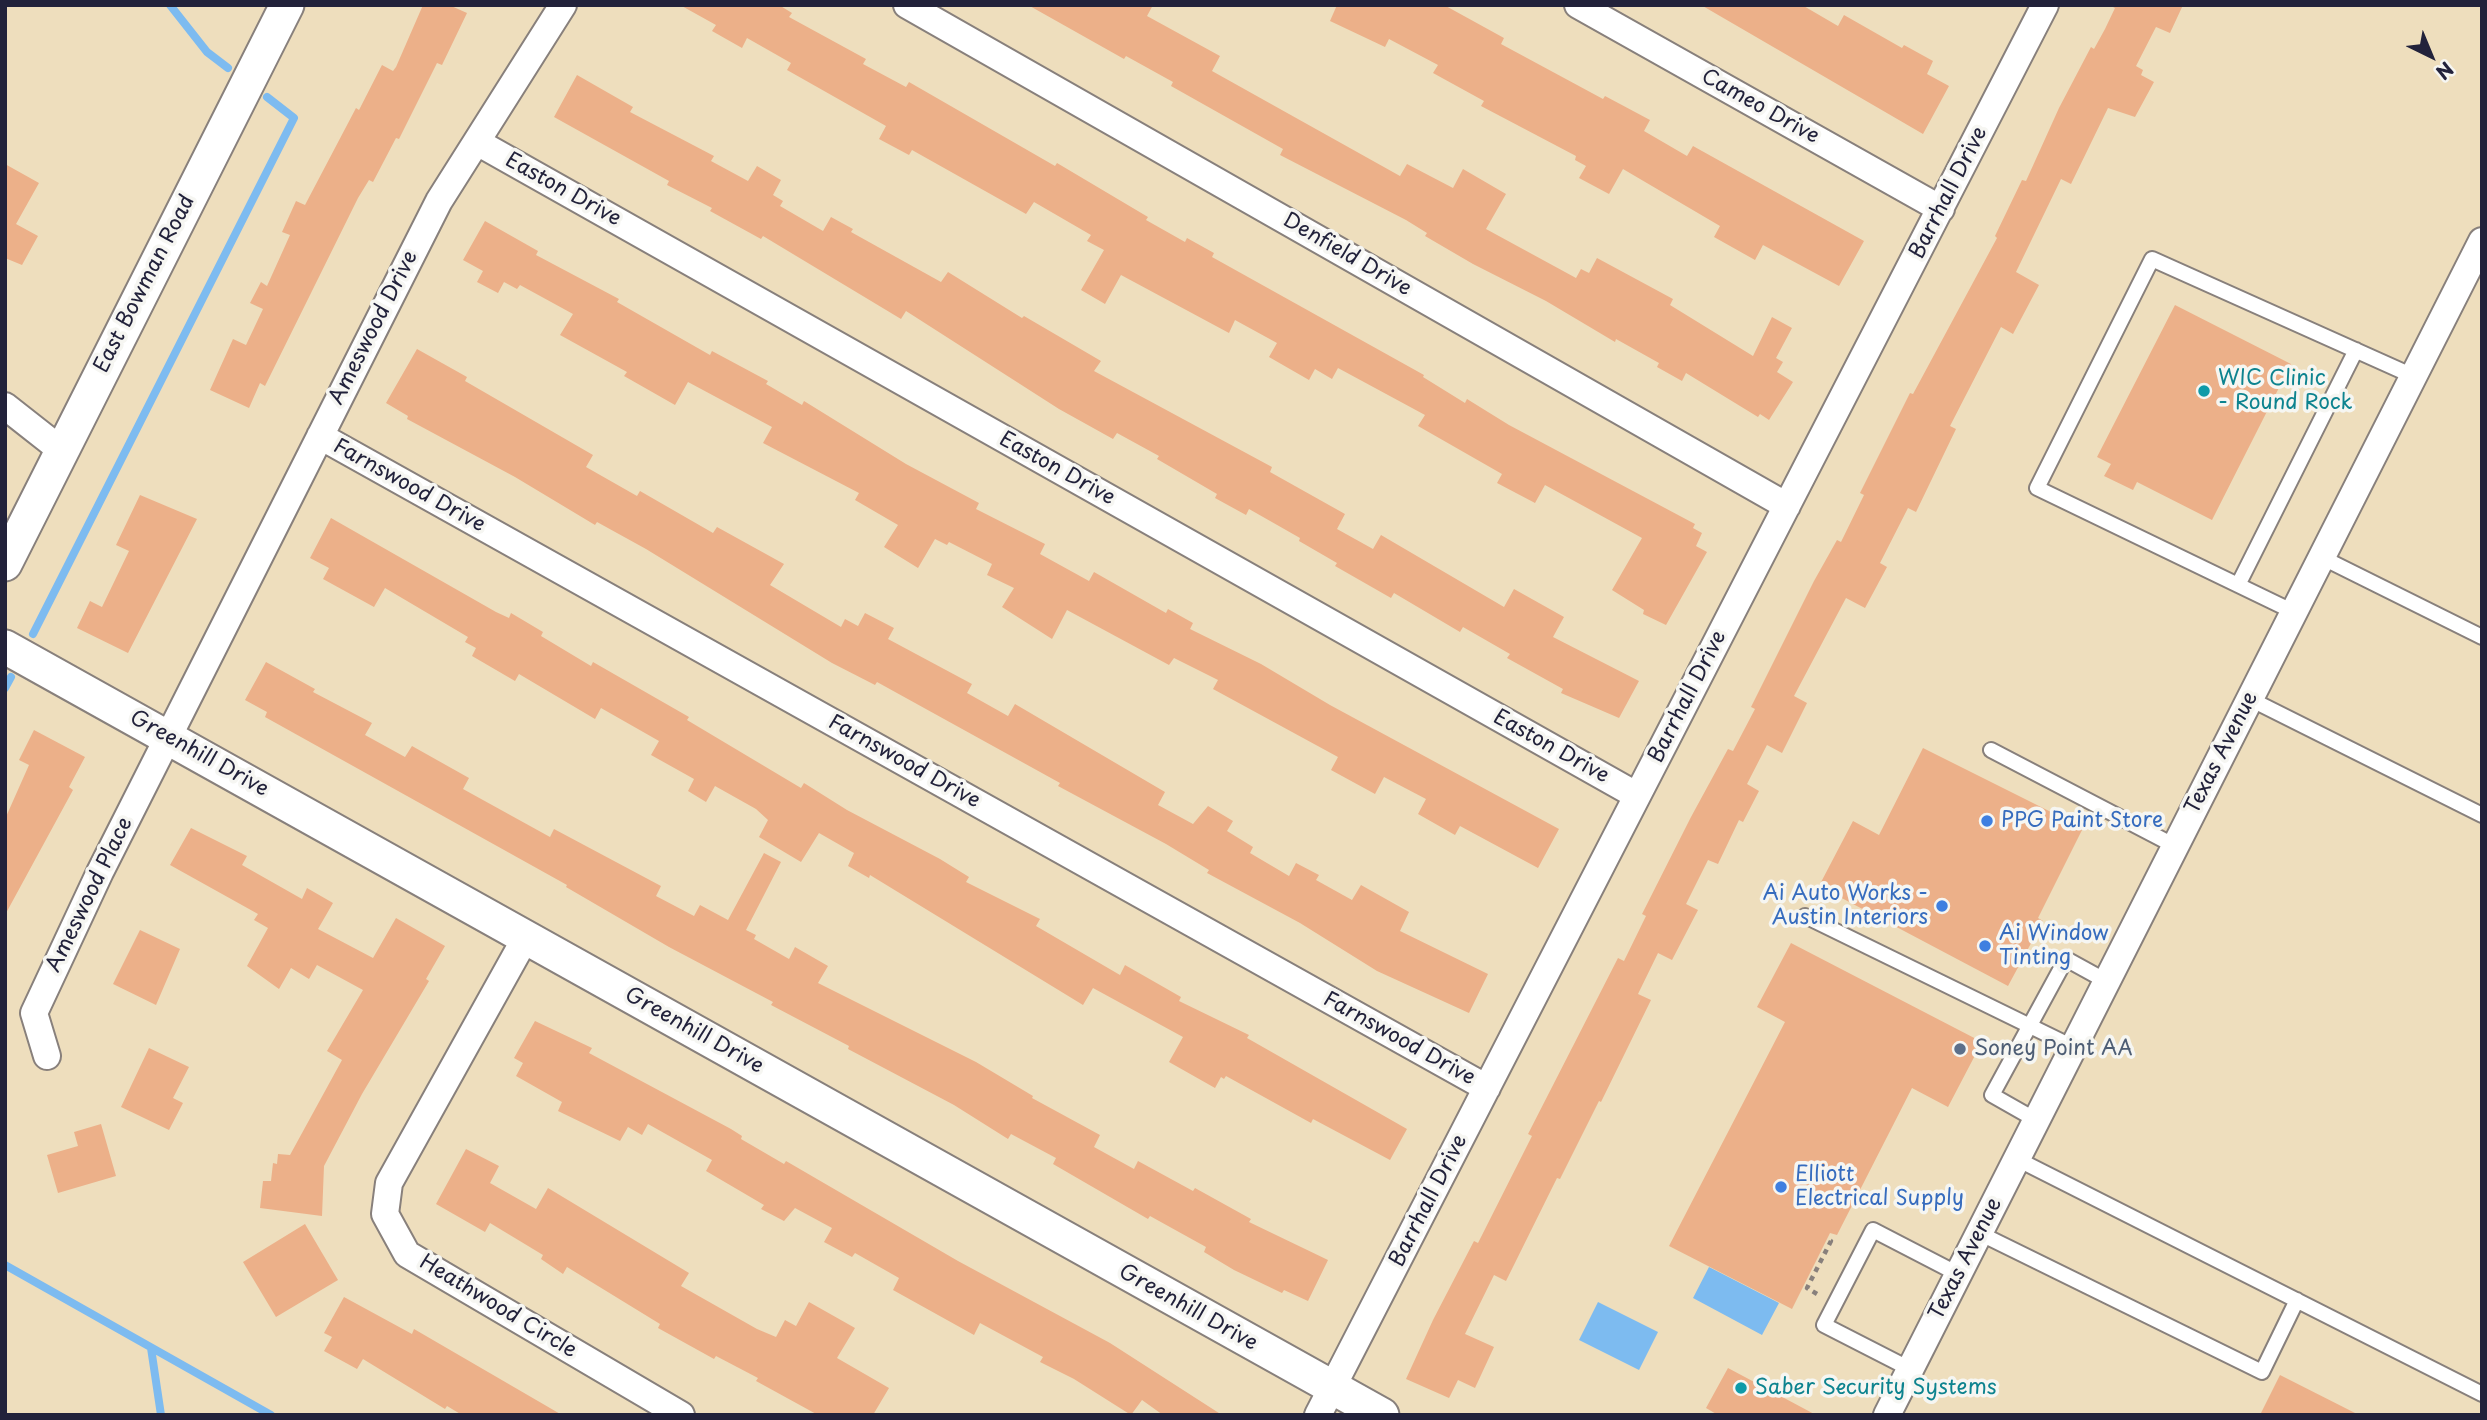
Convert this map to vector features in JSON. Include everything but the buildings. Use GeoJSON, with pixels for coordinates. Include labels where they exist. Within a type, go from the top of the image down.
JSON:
{"type":"FeatureCollection","features":[{"type":"Feature","properties":{"kind":"street","name":"East Bowman Road"},"geometry":{"type":"LineString","coordinates":[[5,564],[286,5]]}},
{"type":"Feature","properties":{"kind":"street","name":"Ameswood Drive"},"geometry":{"type":"LineString","coordinates":[[167,736],[439,201],[563,5]]}},
{"type":"Feature","properties":{"kind":"street","name":"Denfield Drive"},"geometry":{"type":"LineString","coordinates":[[907,5],[1787,506]]}},
{"type":"Feature","properties":{"kind":"street","name":"Cameo Drive"},"geometry":{"type":"LineString","coordinates":[[1578,5],[1941,209]]}},
{"type":"Feature","properties":{"kind":"street","name":"Barrhall Drive"},"geometry":{"type":"LineString","coordinates":[[1325,1402],[2045,5]]}},
{"type":"Feature","properties":{"kind":"street","name":"Easton Drive"},"geometry":{"type":"LineString","coordinates":[[477,142],[1636,796]]}},
{"type":"Feature","properties":{"kind":"street","name":"Texas Avenue"},"geometry":{"type":"LineString","coordinates":[[1886,1415],[2482,241]]}},
{"type":"Feature","properties":{"kind":"street"},"geometry":{"type":"LineString","coordinates":[[5,406],[61,450]]}},
{"type":"Feature","properties":{"kind":"street","name":"Farnswood Drive"},"geometry":{"type":"LineString","coordinates":[[320,436],[1487,1088]]}},
{"type":"Feature","properties":{"kind":"street","name":"Greenhill Drive"},"geometry":{"type":"LineString","coordinates":[[5,647],[526,937],[1325,1402],[1382,1415]]}},
{"type":"Feature","properties":{"kind":"street","name":"Ameswood Place"},"geometry":{"type":"LineString","coordinates":[[47,1056],[34,1013],[167,736]]}},
{"type":"Feature","properties":{"kind":"street","name":"Heathwood Circle"},"geometry":{"type":"LineString","coordinates":[[526,937],[389,1183],[384,1214],[407,1254],[681,1415]]}},
{"type":"Feature","properties":{"kind":"lane"},"geometry":{"type":"LineString","coordinates":[[2294,612],[2037,488],[2152,259],[2413,376]]}},
{"type":"Feature","properties":{"kind":"lane"},"geometry":{"type":"LineString","coordinates":[[2238,585],[2356,350]]}},
{"type":"Feature","properties":{"kind":"lane"},"geometry":{"type":"LineString","coordinates":[[2321,557],[2482,637]]}},
{"type":"Feature","properties":{"kind":"lane"},"geometry":{"type":"LineString","coordinates":[[2250,699],[2482,815]]}},
{"type":"Feature","properties":{"kind":"lane"},"geometry":{"type":"LineString","coordinates":[[1991,750],[2175,846]]}},
{"type":"Feature","properties":{"kind":"lane"},"geometry":{"type":"LineString","coordinates":[[1805,916],[2073,1046]]}},
{"type":"Feature","properties":{"kind":"lane"},"geometry":{"type":"LineString","coordinates":[[2036,1120],[1992,1095],[2066,959],[2106,981]]}},
{"type":"Feature","properties":{"kind":"lane"},"geometry":{"type":"LineString","coordinates":[[2017,1159],[2482,1394]]}},
{"type":"Feature","properties":{"kind":"lane"},"geometry":{"type":"LineString","coordinates":[[1910,1369],[1824,1325],[1873,1230],[1958,1274]]}},
{"type":"Feature","properties":{"kind":"lane"},"geometry":{"type":"LineString","coordinates":[[1979,1233],[2262,1371],[2297,1300]]}},
{"type":"Feature","properties":{"kind":"path"},"geometry":{"type":"LineString","coordinates":[[1828,1239],[1831,1241],[1807,1288],[1835,1304]]}},
{"type":"Feature","properties":{"kind":"water"},"geometry":{"type":"Polygon","coordinates":[[[1709,1267],[1779,1303],[1762,1335],[1693,1298],[1709,1267]]]}},
{"type":"Feature","properties":{"kind":"water"},"geometry":{"type":"Polygon","coordinates":[[[1598,1302],[1658,1332],[1639,1370],[1579,1340],[1598,1302]]]}},
{"type":"Feature","properties":{"kind":"waterway"},"geometry":{"type":"LineString","coordinates":[[170,5],[207,52],[228,68]]}},
{"type":"Feature","properties":{"kind":"waterway"},"geometry":{"type":"LineString","coordinates":[[33,634],[294,118],[267,97]]}},
{"type":"Feature","properties":{"kind":"waterway"},"geometry":{"type":"LineString","coordinates":[[5,688],[11,677]]}},
{"type":"Feature","properties":{"kind":"waterway"},"geometry":{"type":"LineString","coordinates":[[5,1265],[271,1415]]}},
{"type":"Feature","properties":{"kind":"waterway"},"geometry":{"type":"LineString","coordinates":[[151,1348],[161,1415]]}},
{"type":"Feature","properties":{"kind":"place","name":"WIC Clinic - Round Rock"},"geometry":{"type":"Point","coordinates":[2204,391]}},
{"type":"Feature","properties":{"kind":"place","name":"PPG Paint Store"},"geometry":{"type":"Point","coordinates":[1987,821]}},
{"type":"Feature","properties":{"kind":"place","name":"Ai Auto Works - Austin Interiors"},"geometry":{"type":"Point","coordinates":[1942,906]}},
{"type":"Feature","properties":{"kind":"place","name":"Ai Window Tinting"},"geometry":{"type":"Point","coordinates":[1985,946]}},
{"type":"Feature","properties":{"kind":"place","name":"Soney Point AA"},"geometry":{"type":"Point","coordinates":[1960,1049]}},
{"type":"Feature","properties":{"kind":"place","name":"Elliott Electrical Supply"},"geometry":{"type":"Point","coordinates":[1781,1187]}},
{"type":"Feature","properties":{"kind":"place","name":"Saber Security Systems"},"geometry":{"type":"Point","coordinates":[1741,1388]}}]}
